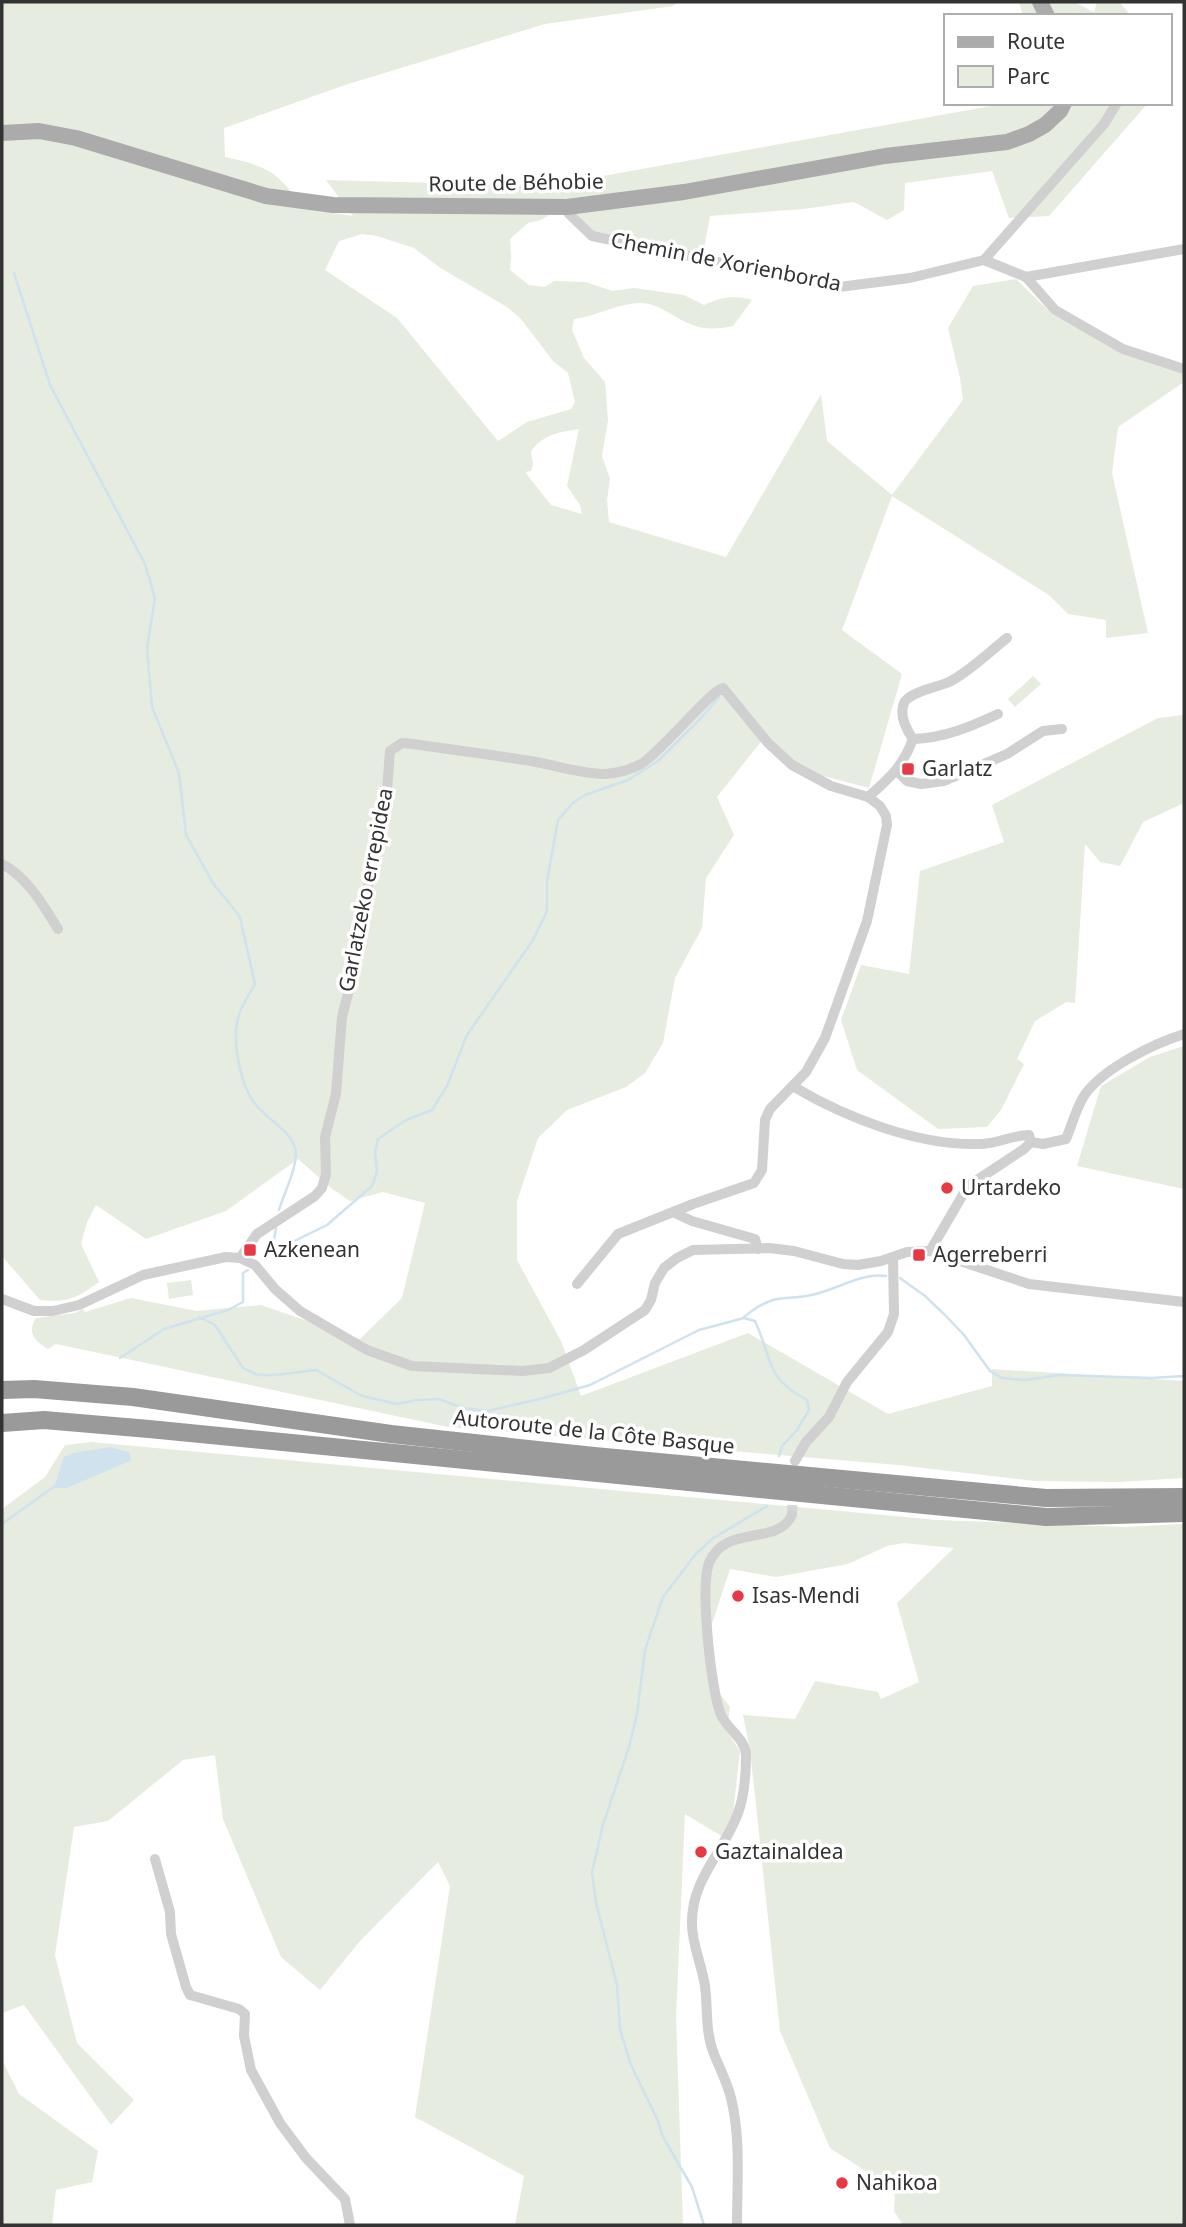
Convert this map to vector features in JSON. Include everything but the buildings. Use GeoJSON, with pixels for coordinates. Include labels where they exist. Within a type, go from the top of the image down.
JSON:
{"type":"FeatureCollection","features":[{"type":"Feature","properties":{"kind":"highway","name":"Autoroute de la Côte Basque"},"geometry":{"type":"LineString","coordinates":[[2,1390],[34,1388],[133,1397],[430,1439],[1046,1498],[1184,1497]]}},
{"type":"Feature","properties":{"kind":"highway","name":"Autoroute de la Côte Basque"},"geometry":{"type":"LineString","coordinates":[[2,1423],[44,1420],[149,1429],[1046,1517],[1184,1513]]}},
{"type":"Feature","properties":{"kind":"main road","name":"Route de Béhobie"},"geometry":{"type":"LineString","coordinates":[[2,133],[39,131],[76,138],[267,196],[333,205],[567,207],[684,192],[885,156],[1007,142],[1045,125],[1063,105]]}},
{"type":"Feature","properties":{"kind":"street"},"geometry":{"type":"LineString","coordinates":[[1116,105],[1104,124],[984,260],[1026,277],[1055,310],[1123,349],[1184,369]]}},
{"type":"Feature","properties":{"kind":"street","name":"Chemin de Xorienborda"},"geometry":{"type":"LineString","coordinates":[[567,207],[569,214],[592,236],[839,287],[910,278],[984,260]]}},
{"type":"Feature","properties":{"kind":"street"},"geometry":{"type":"LineString","coordinates":[[1026,277],[1184,249]]}},
{"type":"Feature","properties":{"kind":"street"},"geometry":{"type":"LineString","coordinates":[[913,738],[905,728],[903,714],[903,705],[908,697],[951,681],[1007,638]]}},
{"type":"Feature","properties":{"kind":"street","name":"Garlatzeko errepidea"},"geometry":{"type":"LineString","coordinates":[[240,1258],[257,1234],[315,1196],[322,1188],[326,1174],[325,1137],[336,1094],[342,1017],[355,967],[365,898],[385,817],[390,751],[396,746],[402,743],[412,744],[509,757],[591,773],[618,773],[642,764],[663,747],[720,688],[726,690],[768,743],[792,765],[847,792],[868,797]]}},
{"type":"Feature","properties":{"kind":"street"},"geometry":{"type":"LineString","coordinates":[[913,738],[927,738],[963,730],[998,714]]}},
{"type":"Feature","properties":{"kind":"street"},"geometry":{"type":"LineString","coordinates":[[897,771],[907,781],[921,784],[944,781],[1007,754],[1043,731],[1062,729]]}},
{"type":"Feature","properties":{"kind":"street"},"geometry":{"type":"LineString","coordinates":[[577,1284],[618,1234],[754,1183],[762,1170],[765,1120],[770,1110],[794,1087],[817,1057],[867,921],[887,825],[886,816],[880,806],[868,797],[897,771],[913,738]]}},
{"type":"Feature","properties":{"kind":"street"},"geometry":{"type":"LineString","coordinates":[[2,864],[23,878],[58,929]]}},
{"type":"Feature","properties":{"kind":"street"},"geometry":{"type":"LineString","coordinates":[[1031,1142],[1043,1144],[1066,1139],[1085,1095],[1106,1073],[1154,1046],[1184,1034]]}},
{"type":"Feature","properties":{"kind":"street"},"geometry":{"type":"LineString","coordinates":[[794,1087],[827,1106],[881,1127],[946,1142],[981,1144],[1018,1135],[1029,1135],[1031,1142]]}},
{"type":"Feature","properties":{"kind":"street"},"geometry":{"type":"LineString","coordinates":[[930,1251],[968,1186],[1031,1142]]}},
{"type":"Feature","properties":{"kind":"street"},"geometry":{"type":"LineString","coordinates":[[675,1213],[692,1221],[755,1239],[758,1249]]}},
{"type":"Feature","properties":{"kind":"street"},"geometry":{"type":"LineString","coordinates":[[2,1299],[34,1311],[53,1311],[79,1305],[143,1275],[226,1257],[240,1258],[256,1265],[275,1289],[300,1311],[367,1350],[412,1366],[523,1371],[549,1368],[584,1350],[645,1310],[664,1268],[693,1250],[780,1248],[843,1265],[870,1264],[915,1251],[930,1251],[1029,1284],[1184,1302]]}},
{"type":"Feature","properties":{"kind":"street"},"geometry":{"type":"LineString","coordinates":[[795,1461],[806,1442],[829,1417],[847,1382],[888,1332],[894,1314],[893,1258]]}},
{"type":"Feature","properties":{"kind":"street"},"geometry":{"type":"LineString","coordinates":[[737,2225],[735,2119],[731,2098],[709,2036],[705,1984],[692,1925],[692,1910],[700,1880],[740,1810],[746,1758],[743,1743],[728,1726],[718,1705],[708,1627],[707,1570],[710,1560],[726,1544],[736,1538],[774,1531],[784,1526],[792,1516]]}},
{"type":"Feature","properties":{"kind":"street"},"geometry":{"type":"LineString","coordinates":[[155,1859],[170,1912],[171,1934],[190,1995],[240,2009],[245,2014],[244,2036],[251,2070],[280,2123],[306,2158],[345,2199],[350,2225]]}},
{"type":"Feature","properties":{"kind":"green space"},"geometry":{"type":"Polygon","coordinates":[[[2,2],[678,2],[673,6],[545,24],[345,85],[224,128],[225,157],[253,164],[272,173],[305,209],[353,216],[326,180],[547,186],[997,105],[1146,105],[1049,216],[1009,218],[992,171],[905,183],[904,210],[887,220],[854,202],[710,216],[703,254],[595,233],[564,206],[541,220],[528,223],[510,239],[510,270],[529,285],[545,287],[554,281],[586,282],[612,291],[634,288],[684,295],[704,305],[728,298],[752,300],[733,326],[728,327],[695,326],[660,308],[639,303],[574,319],[572,330],[584,358],[605,382],[608,420],[602,456],[610,479],[607,500],[609,522],[726,557],[821,394],[827,441],[892,495],[963,400],[948,328],[973,286],[1016,279],[1053,315],[1120,352],[1184,373],[1184,382],[1118,427],[1112,473],[1148,633],[1106,638],[1106,620],[1068,614],[1049,595],[892,496],[842,630],[902,674],[869,788],[808,772],[763,739],[717,797],[734,835],[706,878],[702,928],[675,978],[663,1043],[645,1073],[626,1087],[567,1110],[538,1138],[517,1201],[517,1260],[561,1341],[581,1396],[748,1333],[888,1414],[992,1386],[992,1369],[1184,1381],[1184,1478],[1119,1482],[1036,1481],[898,1465],[448,1427],[56,1344],[48,1349],[33,1336],[32,1328],[36,1318],[75,1313],[83,1309],[85,1312],[131,1298],[197,1311],[261,1305],[360,1339],[402,1298],[425,1203],[383,1192],[350,1201],[298,1159],[226,1211],[146,1239],[96,1205],[87,1222],[81,1244],[99,1282],[72,1298],[58,1301],[40,1300],[2,1256],[2,2]],[[362,234],[339,241],[325,270],[397,318],[498,441],[527,422],[571,409],[575,402],[568,373],[553,361],[521,319],[507,307],[439,267],[414,248],[362,234]],[[579,429],[558,433],[540,442],[531,452],[531,471],[525,472],[551,505],[582,514],[580,505],[567,486],[579,429]]]}},
{"type":"Feature","properties":{"kind":"green space"},"geometry":{"type":"Polygon","coordinates":[[[1019,2],[1074,2],[1094,12],[1097,2],[1119,2],[1128,12],[1127,14],[1022,14],[1019,2]]]}},
{"type":"Feature","properties":{"kind":"green space"},"geometry":{"type":"Polygon","coordinates":[[[1033,676],[1041,684],[1015,707],[1008,699],[1033,676]]]}},
{"type":"Feature","properties":{"kind":"green space"},"geometry":{"type":"Polygon","coordinates":[[[1184,715],[1184,803],[1143,822],[1120,866],[1100,862],[1085,844],[1075,1003],[1066,1002],[1035,1021],[1017,1059],[1024,1064],[1001,1110],[987,1127],[938,1129],[857,1070],[841,1020],[861,965],[909,974],[920,871],[1004,842],[992,805],[1158,718],[1184,715]]]}},
{"type":"Feature","properties":{"kind":"green space"},"geometry":{"type":"Polygon","coordinates":[[[1184,1046],[1184,1189],[1077,1166],[1101,1086],[1150,1057],[1184,1046]]]}},
{"type":"Feature","properties":{"kind":"green space"},"geometry":{"type":"Polygon","coordinates":[[[191,1280],[193,1295],[169,1299],[167,1283],[191,1280]]]}},
{"type":"Feature","properties":{"kind":"green space"},"geometry":{"type":"Polygon","coordinates":[[[91,1442],[937,1520],[1124,1527],[1184,1524],[1184,2225],[903,2225],[894,2211],[895,2190],[830,2148],[780,2031],[750,1749],[743,1715],[795,1719],[815,1681],[878,1692],[881,1699],[919,1682],[897,1603],[954,1548],[904,1543],[887,1546],[848,1564],[776,1577],[730,1569],[711,1627],[719,1693],[730,1707],[727,1731],[740,1751],[733,1813],[723,1837],[685,1814],[676,2017],[683,2225],[515,2225],[524,2176],[415,2117],[450,1886],[438,1862],[360,1941],[320,1990],[281,1957],[223,1819],[215,1755],[183,1760],[108,1821],[74,1827],[55,1955],[77,2043],[134,2100],[111,2125],[24,2005],[2,2013],[2,1509],[45,1477],[65,1445],[91,1442]]]}},
{"type":"Feature","properties":{"kind":"green space"},"geometry":{"type":"Polygon","coordinates":[[[2,2060],[19,2094],[98,2151],[92,2182],[56,2190],[52,2225],[2,2225],[2,2060]]]}},
{"type":"Feature","properties":{"kind":"water"},"geometry":{"type":"Polygon","coordinates":[[[110,1447],[129,1452],[132,1460],[67,1488],[54,1488],[64,1457],[110,1447]]]}},
{"type":"Feature","properties":{"kind":"waterway"},"geometry":{"type":"LineString","coordinates":[[14,273],[50,385],[145,564],[155,598],[147,648],[152,707],[179,773],[186,835],[213,883],[240,917],[255,984],[241,1009],[236,1028],[242,1075],[250,1097],[288,1135],[295,1148],[293,1170],[279,1210]]}},
{"type":"Feature","properties":{"kind":"waterway"},"geometry":{"type":"LineString","coordinates":[[272,1252],[327,1225],[372,1186],[377,1172],[375,1152],[378,1139],[406,1120],[432,1110],[447,1086],[467,1035],[533,940],[547,911],[547,881],[558,820],[573,803],[585,795],[628,780],[658,761],[719,697]]}},
{"type":"Feature","properties":{"kind":"waterway"},"geometry":{"type":"LineString","coordinates":[[262,1259],[272,1252],[276,1228]]}},
{"type":"Feature","properties":{"kind":"waterway"},"geometry":{"type":"LineString","coordinates":[[120,1358],[164,1329],[228,1310],[243,1302],[243,1273],[248,1270]]}},
{"type":"Feature","properties":{"kind":"waterway"},"geometry":{"type":"LineString","coordinates":[[744,1317],[773,1300],[816,1294],[866,1277],[886,1276]]}},
{"type":"Feature","properties":{"kind":"waterway"},"geometry":{"type":"LineString","coordinates":[[900,1278],[945,1315],[964,1335],[990,1371],[1002,1378],[1025,1380],[1060,1375],[1151,1378],[1184,1376]]}},
{"type":"Feature","properties":{"kind":"waterway"},"geometry":{"type":"LineString","coordinates":[[199,1317],[215,1325],[243,1368],[258,1375],[316,1370],[362,1396],[397,1404],[439,1399],[463,1408],[487,1411],[590,1385],[699,1330],[744,1318],[755,1321],[776,1375],[793,1392],[807,1400],[809,1410],[797,1430],[782,1446],[779,1456]]}},
{"type":"Feature","properties":{"kind":"waterway"},"geometry":{"type":"LineString","coordinates":[[2,1524],[55,1486]]}},
{"type":"Feature","properties":{"kind":"waterway"},"geometry":{"type":"LineString","coordinates":[[704,2225],[692,2187],[663,2137],[631,2065],[620,2030],[617,1985],[596,1903],[592,1872],[603,1825],[629,1747],[637,1714],[645,1650],[663,1597],[695,1555],[712,1539],[767,1506]]}},
{"type":"Feature","properties":{"kind":"tunnel"},"geometry":{"type":"LineString","coordinates":[[792,1515],[793,1489]]}},
{"type":"Feature","properties":{"kind":"place","name":"Garlatz"},"geometry":{"type":"Point","coordinates":[908,769]}},
{"type":"Feature","properties":{"kind":"place","name":"Urtardeko"},"geometry":{"type":"Point","coordinates":[947,1188]}},
{"type":"Feature","properties":{"kind":"place","name":"Azkenean"},"geometry":{"type":"Point","coordinates":[250,1250]}},
{"type":"Feature","properties":{"kind":"place","name":"Agerreberri"},"geometry":{"type":"Point","coordinates":[919,1255]}},
{"type":"Feature","properties":{"kind":"place","name":"Isas-Mendi"},"geometry":{"type":"Point","coordinates":[738,1596]}},
{"type":"Feature","properties":{"kind":"place","name":"Gaztainaldea"},"geometry":{"type":"Point","coordinates":[701,1852]}},
{"type":"Feature","properties":{"kind":"place","name":"Nahikoa"},"geometry":{"type":"Point","coordinates":[842,2183]}}]}
